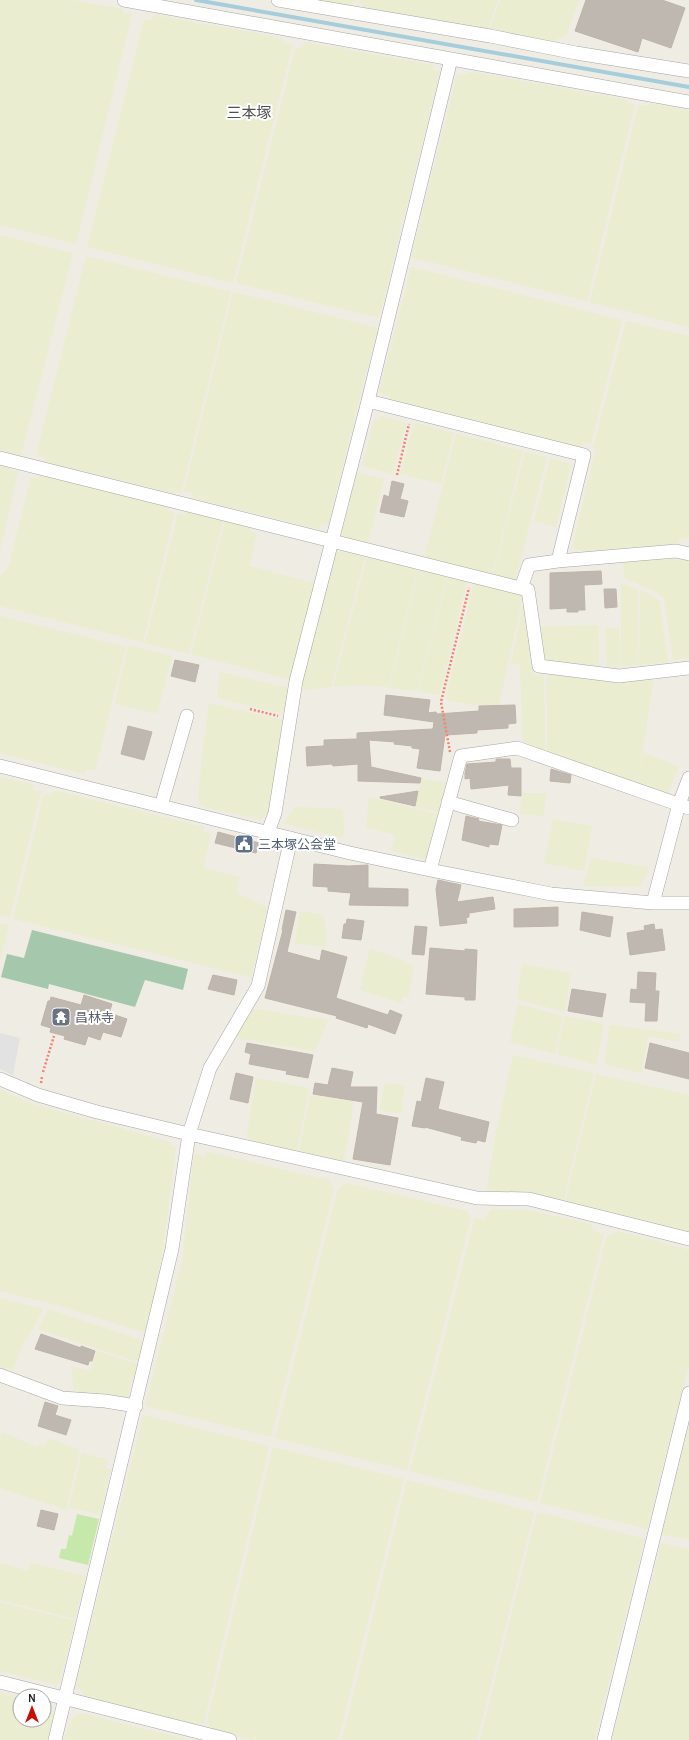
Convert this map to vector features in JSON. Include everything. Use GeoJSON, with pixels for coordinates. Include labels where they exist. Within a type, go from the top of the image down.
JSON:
{"type":"FeatureCollection","features":[{"type":"Feature","properties":{"kind":"street"},"geometry":{"type":"LineString","coordinates":[[124,0],[689,102]]}},
{"type":"Feature","properties":{"kind":"street"},"geometry":{"type":"LineString","coordinates":[[278,0],[490,36],[576,53],[689,71]]}},
{"type":"Feature","properties":{"kind":"street"},"geometry":{"type":"LineString","coordinates":[[268,832],[275,813],[296,681],[368,401],[451,59]]}},
{"type":"Feature","properties":{"kind":"street"},"geometry":{"type":"LineString","coordinates":[[368,401],[584,455],[558,561]]}},
{"type":"Feature","properties":{"kind":"street"},"geometry":{"type":"LineString","coordinates":[[0,458],[333,540],[528,590],[539,666],[619,676],[689,668]]}},
{"type":"Feature","properties":{"kind":"street"},"geometry":{"type":"LineString","coordinates":[[522,588],[529,565],[558,561],[676,551],[689,554]]}},
{"type":"Feature","properties":{"kind":"street"},"geometry":{"type":"LineString","coordinates":[[161,806],[187,716]]}},
{"type":"Feature","properties":{"kind":"street"},"geometry":{"type":"LineString","coordinates":[[430,870],[461,756],[517,748],[684,806]]}},
{"type":"Feature","properties":{"kind":"street"},"geometry":{"type":"LineString","coordinates":[[0,766],[291,838],[430,870],[551,894],[653,903],[689,903]]}},
{"type":"Feature","properties":{"kind":"street"},"geometry":{"type":"LineString","coordinates":[[653,903],[684,806],[689,778]]}},
{"type":"Feature","properties":{"kind":"street"},"geometry":{"type":"LineString","coordinates":[[448,802],[512,820]]}},
{"type":"Feature","properties":{"kind":"street"},"geometry":{"type":"LineString","coordinates":[[55,1740],[136,1406],[172,1249],[189,1134],[210,1068],[258,986],[291,838]]}},
{"type":"Feature","properties":{"kind":"street"},"geometry":{"type":"LineString","coordinates":[[0,1079],[38,1095],[97,1112],[189,1134],[477,1198],[529,1199],[689,1239]]}},
{"type":"Feature","properties":{"kind":"street"},"geometry":{"type":"LineString","coordinates":[[0,1375],[62,1398],[105,1401],[136,1406]]}},
{"type":"Feature","properties":{"kind":"street"},"geometry":{"type":"LineString","coordinates":[[604,1740],[689,1394]]}},
{"type":"Feature","properties":{"kind":"street"},"geometry":{"type":"LineString","coordinates":[[0,1682],[230,1740]]}},
{"type":"Feature","properties":{"kind":"path"},"geometry":{"type":"LineString","coordinates":[[397,475],[412,412]]}},
{"type":"Feature","properties":{"kind":"path"},"geometry":{"type":"LineString","coordinates":[[460,761],[449,751],[441,702],[472,575]]}},
{"type":"Feature","properties":{"kind":"path"},"geometry":{"type":"LineString","coordinates":[[250,709],[290,718]]}},
{"type":"Feature","properties":{"kind":"path"},"geometry":{"type":"LineString","coordinates":[[43,1072],[54,1036]]}},
{"type":"Feature","properties":{"kind":"green space"},"geometry":{"type":"Polygon","coordinates":[[[0,0],[72,0],[123,9],[123,13],[132,14],[76,244],[0,225],[0,0]]]}},
{"type":"Feature","properties":{"kind":"green space"},"geometry":{"type":"Polygon","coordinates":[[[309,0],[356,0],[346,7],[309,0]]]}},
{"type":"Feature","properties":{"kind":"green space"},"geometry":{"type":"Polygon","coordinates":[[[359,0],[498,0],[487,31],[365,10],[359,0]]]}},
{"type":"Feature","properties":{"kind":"green space"},"geometry":{"type":"Polygon","coordinates":[[[500,0],[579,0],[566,36],[558,38],[556,43],[489,31],[500,0]]]}},
{"type":"Feature","properties":{"kind":"green space"},"geometry":{"type":"Polygon","coordinates":[[[155,15],[282,38],[283,43],[293,44],[233,283],[87,247],[144,19],[151,20],[155,15]]]}},
{"type":"Feature","properties":{"kind":"green space"},"geometry":{"type":"Polygon","coordinates":[[[305,42],[433,65],[434,70],[440,71],[379,318],[236,283],[295,49],[303,47],[305,42]]]}},
{"type":"Feature","properties":{"kind":"green space"},"geometry":{"type":"Polygon","coordinates":[[[472,72],[627,100],[629,103],[635,104],[587,301],[411,257],[457,75],[472,72]]]}},
{"type":"Feature","properties":{"kind":"green space"},"geometry":{"type":"Polygon","coordinates":[[[650,103],[689,111],[689,327],[590,302],[638,105],[647,106],[650,103]]]}},
{"type":"Feature","properties":{"kind":"green space"},"geometry":{"type":"Polygon","coordinates":[[[0,235],[73,253],[21,456],[0,450],[0,235]]]}},
{"type":"Feature","properties":{"kind":"green space"},"geometry":{"type":"Polygon","coordinates":[[[86,256],[231,292],[181,493],[174,491],[173,493],[43,461],[44,457],[36,455],[86,256]]]}},
{"type":"Feature","properties":{"kind":"green space"},"geometry":{"type":"Polygon","coordinates":[[[411,267],[622,320],[591,444],[583,442],[581,448],[389,399],[389,396],[379,393],[411,267]]]}},
{"type":"Feature","properties":{"kind":"green space"},"geometry":{"type":"Polygon","coordinates":[[[233,292],[377,328],[328,525],[321,524],[320,529],[193,498],[193,493],[184,491],[233,292]]]}},
{"type":"Feature","properties":{"kind":"green space"},"geometry":{"type":"Polygon","coordinates":[[[626,321],[689,336],[689,535],[688,540],[680,538],[678,544],[584,551],[572,548],[596,449],[593,448],[626,321]]]}},
{"type":"Feature","properties":{"kind":"green space"},"geometry":{"type":"Polygon","coordinates":[[[380,416],[406,423],[393,474],[362,466],[374,419],[379,420],[380,416]]]}},
{"type":"Feature","properties":{"kind":"green space"},"geometry":{"type":"Polygon","coordinates":[[[414,423],[454,433],[441,484],[400,474],[414,423]]]}},
{"type":"Feature","properties":{"kind":"green space"},"geometry":{"type":"Polygon","coordinates":[[[456,434],[501,445],[469,569],[424,558],[456,434]]]}},
{"type":"Feature","properties":{"kind":"green space"},"geometry":{"type":"Polygon","coordinates":[[[501,446],[523,451],[492,575],[469,569],[501,446]]]}},
{"type":"Feature","properties":{"kind":"green space"},"geometry":{"type":"Polygon","coordinates":[[[525,452],[547,457],[515,581],[493,575],[525,452]]]}},
{"type":"Feature","properties":{"kind":"green space"},"geometry":{"type":"Polygon","coordinates":[[[550,458],[571,464],[556,527],[534,521],[550,458]]]}},
{"type":"Feature","properties":{"kind":"green space"},"geometry":{"type":"Polygon","coordinates":[[[0,464],[10,467],[10,470],[18,472],[0,552],[0,464]]]}},
{"type":"Feature","properties":{"kind":"green space"},"geometry":{"type":"Polygon","coordinates":[[[356,472],[384,479],[368,543],[345,537],[342,531],[356,472]]]}},
{"type":"Feature","properties":{"kind":"green space"},"geometry":{"type":"Polygon","coordinates":[[[40,474],[168,506],[167,510],[175,512],[143,642],[0,606],[0,576],[9,566],[31,477],[38,478],[40,474]]]}},
{"type":"Feature","properties":{"kind":"green space"},"geometry":{"type":"Polygon","coordinates":[[[187,511],[223,520],[189,654],[145,643],[178,513],[185,515],[187,511]]]}},
{"type":"Feature","properties":{"kind":"green space"},"geometry":{"type":"Polygon","coordinates":[[[225,521],[251,527],[251,531],[257,533],[249,566],[315,583],[290,679],[191,654],[225,521]]]}},
{"type":"Feature","properties":{"kind":"green space"},"geometry":{"type":"Polygon","coordinates":[[[341,551],[365,557],[331,687],[297,691],[332,554],[341,551]]]}},
{"type":"Feature","properties":{"kind":"green space"},"geometry":{"type":"Polygon","coordinates":[[[367,557],[418,569],[388,687],[359,685],[333,687],[367,557]]]}},
{"type":"Feature","properties":{"kind":"green space"},"geometry":{"type":"Polygon","coordinates":[[[677,558],[689,560],[689,658],[673,660],[664,598],[658,593],[625,578],[623,562],[677,558]]]}},
{"type":"Feature","properties":{"kind":"green space"},"geometry":{"type":"Polygon","coordinates":[[[419,570],[447,576],[417,691],[389,688],[419,570]]]}},
{"type":"Feature","properties":{"kind":"green space"},"geometry":{"type":"Polygon","coordinates":[[[448,577],[467,581],[440,695],[418,691],[448,577]]]}},
{"type":"Feature","properties":{"kind":"green space"},"geometry":{"type":"Polygon","coordinates":[[[474,583],[523,595],[499,705],[475,705],[445,700],[474,583]]]}},
{"type":"Feature","properties":{"kind":"green space"},"geometry":{"type":"Polygon","coordinates":[[[621,583],[638,590],[638,665],[621,666],[621,583]]]}},
{"type":"Feature","properties":{"kind":"green space"},"geometry":{"type":"Polygon","coordinates":[[[640,590],[655,597],[659,601],[668,662],[639,665],[640,590]]]}},
{"type":"Feature","properties":{"kind":"green space"},"geometry":{"type":"Polygon","coordinates":[[[524,599],[533,675],[544,675],[545,753],[523,745],[520,664],[511,664],[524,599]]]}},
{"type":"Feature","properties":{"kind":"green space"},"geometry":{"type":"Polygon","coordinates":[[[0,616],[126,647],[95,770],[87,769],[85,774],[0,753],[0,616]]]}},
{"type":"Feature","properties":{"kind":"green space"},"geometry":{"type":"Polygon","coordinates":[[[598,625],[599,666],[549,661],[544,658],[541,627],[598,625]]]}},
{"type":"Feature","properties":{"kind":"green space"},"geometry":{"type":"Polygon","coordinates":[[[605,628],[619,628],[620,667],[607,666],[605,628]]]}},
{"type":"Feature","properties":{"kind":"green space"},"geometry":{"type":"Polygon","coordinates":[[[128,645],[172,656],[157,714],[115,704],[128,645]]]}},
{"type":"Feature","properties":{"kind":"green space"},"geometry":{"type":"Polygon","coordinates":[[[220,672],[289,688],[284,714],[217,698],[220,672]]]}},
{"type":"Feature","properties":{"kind":"green space"},"geometry":{"type":"Polygon","coordinates":[[[547,675],[565,675],[614,681],[654,677],[637,787],[547,753],[547,675]]]}},
{"type":"Feature","properties":{"kind":"green space"},"geometry":{"type":"Polygon","coordinates":[[[209,703],[283,720],[270,809],[261,820],[202,806],[199,802],[198,793],[209,703]]]}},
{"type":"Feature","properties":{"kind":"green space"},"geometry":{"type":"Polygon","coordinates":[[[643,752],[679,767],[666,797],[638,787],[643,752]]]}},
{"type":"Feature","properties":{"kind":"green space"},"geometry":{"type":"Polygon","coordinates":[[[0,777],[34,785],[33,790],[41,791],[10,918],[0,915],[0,777]]]}},
{"type":"Feature","properties":{"kind":"green space"},"geometry":{"type":"Polygon","coordinates":[[[422,779],[451,783],[445,813],[415,807],[422,779]]]}},
{"type":"Feature","properties":{"kind":"green space"},"geometry":{"type":"Polygon","coordinates":[[[53,790],[204,827],[203,832],[211,834],[203,868],[240,877],[237,893],[268,908],[251,977],[13,919],[44,794],[52,796],[53,790]]]}},
{"type":"Feature","properties":{"kind":"green space"},"geometry":{"type":"Polygon","coordinates":[[[522,793],[546,793],[544,816],[520,814],[522,793]]]}},
{"type":"Feature","properties":{"kind":"green space"},"geometry":{"type":"Polygon","coordinates":[[[369,797],[442,815],[426,860],[391,850],[395,835],[366,827],[369,797]]]}},
{"type":"Feature","properties":{"kind":"green space"},"geometry":{"type":"Polygon","coordinates":[[[295,807],[343,809],[343,838],[283,823],[295,807]]]}},
{"type":"Feature","properties":{"kind":"green space"},"geometry":{"type":"Polygon","coordinates":[[[553,819],[592,826],[584,871],[544,863],[553,819]]]}},
{"type":"Feature","properties":{"kind":"green space"},"geometry":{"type":"Polygon","coordinates":[[[591,858],[650,868],[645,879],[638,887],[583,886],[591,858]]]}},
{"type":"Feature","properties":{"kind":"green space"},"geometry":{"type":"Polygon","coordinates":[[[300,911],[324,915],[326,947],[295,943],[300,911]]]}},
{"type":"Feature","properties":{"kind":"green space"},"geometry":{"type":"Polygon","coordinates":[[[0,923],[9,925],[0,960],[0,923]]]}},
{"type":"Feature","properties":{"kind":"green space"},"geometry":{"type":"Polygon","coordinates":[[[32,930],[188,969],[183,990],[145,980],[135,1007],[49,984],[48,989],[1,977],[7,954],[24,958],[32,930]]]}},
{"type":"Feature","properties":{"kind":"green space"},"geometry":{"type":"Polygon","coordinates":[[[370,949],[403,960],[414,967],[408,998],[403,996],[401,1003],[360,990],[370,949]]]}},
{"type":"Feature","properties":{"kind":"green space"},"geometry":{"type":"Polygon","coordinates":[[[522,964],[571,973],[565,1012],[517,999],[522,964]]]}},
{"type":"Feature","properties":{"kind":"green space"},"geometry":{"type":"Polygon","coordinates":[[[518,1004],[563,1016],[555,1054],[510,1042],[518,1004]]]}},
{"type":"Feature","properties":{"kind":"green space"},"geometry":{"type":"Polygon","coordinates":[[[254,1009],[328,1020],[315,1051],[240,1039],[236,1035],[254,1009]]]}},
{"type":"Feature","properties":{"kind":"green space"},"geometry":{"type":"Polygon","coordinates":[[[565,1016],[604,1024],[596,1065],[557,1054],[565,1016]]]}},
{"type":"Feature","properties":{"kind":"green space"},"geometry":{"type":"Polygon","coordinates":[[[610,1025],[680,1034],[679,1042],[648,1036],[641,1073],[604,1064],[610,1025]]]}},
{"type":"Feature","properties":{"kind":"green space"},"geometry":{"type":"Polygon","coordinates":[[[513,1055],[594,1073],[563,1203],[528,1195],[487,1190],[493,1148],[513,1055]]]}},
{"type":"Feature","properties":{"kind":"green space"},"geometry":{"type":"Polygon","coordinates":[[[596,1074],[689,1095],[689,1234],[565,1203],[596,1074]]]}},
{"type":"Feature","properties":{"kind":"green space"},"geometry":{"type":"Polygon","coordinates":[[[256,1078],[309,1088],[297,1151],[251,1141],[247,1135],[256,1078]]]}},
{"type":"Feature","properties":{"kind":"green space"},"geometry":{"type":"Polygon","coordinates":[[[385,1083],[405,1086],[401,1114],[380,1110],[385,1083]]]}},
{"type":"Feature","properties":{"kind":"green space"},"geometry":{"type":"Polygon","coordinates":[[[0,1089],[29,1103],[170,1142],[171,1146],[176,1148],[162,1256],[146,1333],[50,1303],[0,1291],[0,1089]]]}},
{"type":"Feature","properties":{"kind":"green space"},"geometry":{"type":"Polygon","coordinates":[[[310,1095],[354,1102],[344,1161],[299,1151],[310,1095]]]}},
{"type":"Feature","properties":{"kind":"green space"},"geometry":{"type":"Polygon","coordinates":[[[208,1152],[329,1180],[334,1189],[271,1437],[145,1406],[182,1261],[194,1154],[205,1156],[208,1152]]]}},
{"type":"Feature","properties":{"kind":"green space"},"geometry":{"type":"Polygon","coordinates":[[[346,1183],[467,1211],[471,1217],[407,1470],[275,1438],[338,1189],[346,1183]]]}},
{"type":"Feature","properties":{"kind":"green space"},"geometry":{"type":"Polygon","coordinates":[[[491,1209],[532,1211],[590,1224],[594,1231],[604,1234],[537,1502],[410,1471],[475,1218],[484,1220],[491,1209]]]}},
{"type":"Feature","properties":{"kind":"green space"},"geometry":{"type":"Polygon","coordinates":[[[618,1231],[689,1250],[689,1363],[647,1529],[540,1503],[607,1236],[618,1231]]]}},
{"type":"Feature","properties":{"kind":"green space"},"geometry":{"type":"Polygon","coordinates":[[[0,1298],[43,1309],[30,1335],[23,1343],[13,1371],[0,1367],[0,1298]]]}},
{"type":"Feature","properties":{"kind":"green space"},"geometry":{"type":"Polygon","coordinates":[[[48,1309],[144,1341],[138,1362],[38,1329],[48,1309]]]}},
{"type":"Feature","properties":{"kind":"green space"},"geometry":{"type":"Polygon","coordinates":[[[97,1351],[137,1364],[127,1399],[74,1393],[71,1366],[90,1371],[97,1351]]]}},
{"type":"Feature","properties":{"kind":"green space"},"geometry":{"type":"Polygon","coordinates":[[[143,1415],[269,1446],[204,1722],[194,1725],[87,1698],[76,1685],[143,1415]]]}},
{"type":"Feature","properties":{"kind":"green space"},"geometry":{"type":"Polygon","coordinates":[[[689,1425],[689,1540],[662,1534],[689,1425]]]}},
{"type":"Feature","properties":{"kind":"green space"},"geometry":{"type":"Polygon","coordinates":[[[2,1432],[37,1447],[39,1444],[46,1446],[48,1438],[80,1450],[66,1510],[0,1488],[0,1440],[2,1432]]]}},
{"type":"Feature","properties":{"kind":"green space"},"geometry":{"type":"Polygon","coordinates":[[[273,1447],[404,1479],[338,1740],[253,1740],[212,1730],[207,1722],[273,1447]]]}},
{"type":"Feature","properties":{"kind":"green space"},"geometry":{"type":"Polygon","coordinates":[[[82,1453],[108,1460],[106,1468],[111,1469],[100,1515],[69,1507],[82,1453]]]}},
{"type":"Feature","properties":{"kind":"green space"},"geometry":{"type":"Polygon","coordinates":[[[407,1480],[534,1512],[477,1740],[342,1740],[407,1480]]]}},
{"type":"Feature","properties":{"kind":"green space"},"geometry":{"type":"Polygon","coordinates":[[[537,1512],[645,1539],[594,1740],[480,1740],[537,1512]]]}},
{"type":"Feature","properties":{"kind":"green space"},"geometry":{"type":"Polygon","coordinates":[[[77,1514],[99,1519],[88,1565],[59,1558],[61,1549],[66,1549],[69,1535],[72,1536],[77,1514]]]}},
{"type":"Feature","properties":{"kind":"green space"},"geometry":{"type":"Polygon","coordinates":[[[661,1543],[689,1550],[689,1740],[612,1740],[661,1543]]]}},
{"type":"Feature","properties":{"kind":"green space"},"geometry":{"type":"Polygon","coordinates":[[[0,1563],[28,1571],[31,1563],[86,1576],[75,1619],[0,1600],[0,1563]]]}},
{"type":"Feature","properties":{"kind":"green space"},"geometry":{"type":"Polygon","coordinates":[[[0,1602],[75,1621],[59,1684],[57,1685],[0,1671],[0,1602]]]}},
{"type":"Feature","properties":{"kind":"green space"},"geometry":{"type":"Polygon","coordinates":[[[0,1692],[12,1695],[12,1728],[51,1728],[48,1740],[0,1740],[0,1692]]]}},
{"type":"Feature","properties":{"kind":"green space"},"geometry":{"type":"Polygon","coordinates":[[[52,1712],[54,1715],[52,1723],[52,1712]]]}},
{"type":"Feature","properties":{"kind":"green space"},"geometry":{"type":"Polygon","coordinates":[[[80,1713],[189,1740],[65,1740],[70,1720],[80,1713]]]}},
{"type":"Feature","properties":{"kind":"shaded area"},"geometry":{"type":"Polygon","coordinates":[[[0,1033],[20,1038],[13,1075],[0,1069],[0,1033]]]}},
{"type":"Feature","properties":{"kind":"building"},"geometry":{"type":"Polygon","coordinates":[[[586,0],[662,0],[685,8],[671,48],[642,38],[638,52],[575,31],[586,0]]]}},
{"type":"Feature","properties":{"kind":"building"},"geometry":{"type":"Polygon","coordinates":[[[392,481],[404,484],[400,499],[408,501],[404,517],[380,512],[384,495],[389,497],[392,481]]]}},
{"type":"Feature","properties":{"kind":"building"},"geometry":{"type":"Polygon","coordinates":[[[601,571],[602,584],[584,585],[585,610],[578,610],[578,612],[567,612],[567,608],[550,609],[550,573],[601,571]]]}},
{"type":"Feature","properties":{"kind":"building"},"geometry":{"type":"Polygon","coordinates":[[[604,589],[616,589],[617,607],[605,608],[604,589]]]}},
{"type":"Feature","properties":{"kind":"building"},"geometry":{"type":"Polygon","coordinates":[[[175,660],[199,665],[195,682],[171,676],[175,660]]]}},
{"type":"Feature","properties":{"kind":"building"},"geometry":{"type":"Polygon","coordinates":[[[386,695],[430,700],[428,713],[436,712],[437,714],[479,711],[479,706],[515,705],[516,723],[508,724],[508,728],[477,730],[477,733],[445,735],[440,771],[417,768],[420,749],[412,748],[412,746],[394,744],[395,742],[369,740],[371,767],[421,778],[420,783],[358,781],[358,764],[307,766],[306,747],[324,746],[324,740],[357,739],[357,733],[433,729],[434,722],[384,715],[386,695]]]}},
{"type":"Feature","properties":{"kind":"building"},"geometry":{"type":"Polygon","coordinates":[[[128,726],[152,732],[144,760],[121,754],[128,726]]]}},
{"type":"Feature","properties":{"kind":"building"},"geometry":{"type":"Polygon","coordinates":[[[496,759],[510,759],[511,768],[521,768],[521,796],[508,795],[509,785],[471,789],[470,778],[465,779],[467,764],[496,762],[496,759]]]}},
{"type":"Feature","properties":{"kind":"building"},"geometry":{"type":"Polygon","coordinates":[[[551,769],[571,775],[570,783],[550,781],[551,769]]]}},
{"type":"Feature","properties":{"kind":"building"},"geometry":{"type":"Polygon","coordinates":[[[418,791],[415,806],[380,798],[380,797],[418,791]]]}},
{"type":"Feature","properties":{"kind":"building"},"geometry":{"type":"Polygon","coordinates":[[[466,816],[479,819],[478,821],[502,825],[498,845],[489,844],[489,847],[462,840],[466,816]]]}},
{"type":"Feature","properties":{"kind":"building"},"geometry":{"type":"Polygon","coordinates":[[[218,832],[259,843],[256,853],[215,843],[218,832]]]}},
{"type":"Feature","properties":{"kind":"building"},"geometry":{"type":"Polygon","coordinates":[[[314,864],[349,866],[368,865],[368,888],[408,889],[408,906],[349,905],[351,893],[328,891],[328,887],[313,886],[314,864]]]}},
{"type":"Feature","properties":{"kind":"building"},"geometry":{"type":"Polygon","coordinates":[[[438,880],[461,885],[457,902],[493,897],[495,909],[469,913],[469,917],[466,918],[467,923],[440,926],[436,889],[438,880]]]}},
{"type":"Feature","properties":{"kind":"building"},"geometry":{"type":"Polygon","coordinates":[[[558,907],[558,926],[514,927],[514,909],[558,907]]]}},
{"type":"Feature","properties":{"kind":"building"},"geometry":{"type":"Polygon","coordinates":[[[286,910],[296,912],[287,952],[320,961],[322,950],[347,957],[336,998],[388,1015],[390,1010],[402,1015],[395,1034],[368,1024],[367,1028],[336,1018],[337,1016],[265,998],[283,930],[286,910]]]}},
{"type":"Feature","properties":{"kind":"building"},"geometry":{"type":"Polygon","coordinates":[[[582,912],[613,917],[610,937],[580,930],[582,912]]]}},
{"type":"Feature","properties":{"kind":"building"},"geometry":{"type":"Polygon","coordinates":[[[347,919],[364,921],[361,940],[342,938],[344,924],[346,924],[347,919]]]}},
{"type":"Feature","properties":{"kind":"building"},"geometry":{"type":"Polygon","coordinates":[[[654,924],[655,930],[662,929],[665,950],[630,955],[627,933],[645,930],[644,926],[654,924]]]}},
{"type":"Feature","properties":{"kind":"building"},"geometry":{"type":"Polygon","coordinates":[[[415,926],[427,927],[424,955],[412,954],[415,926]]]}},
{"type":"Feature","properties":{"kind":"building"},"geometry":{"type":"Polygon","coordinates":[[[430,948],[465,951],[465,949],[477,950],[475,1000],[465,1000],[465,997],[426,994],[430,948]]]}},
{"type":"Feature","properties":{"kind":"building"},"geometry":{"type":"Polygon","coordinates":[[[638,972],[656,973],[655,991],[659,991],[657,1021],[645,1021],[646,1003],[630,1002],[631,989],[637,990],[638,972]]]}},
{"type":"Feature","properties":{"kind":"building"},"geometry":{"type":"Polygon","coordinates":[[[213,975],[237,980],[234,995],[208,989],[213,975]]]}},
{"type":"Feature","properties":{"kind":"building"},"geometry":{"type":"Polygon","coordinates":[[[572,989],[606,994],[602,1017],[568,1011],[572,989]]]}},
{"type":"Feature","properties":{"kind":"building"},"geometry":{"type":"Polygon","coordinates":[[[84,995],[112,1004],[109,1013],[127,1019],[121,1037],[103,1032],[100,1040],[88,1036],[85,1045],[64,1039],[65,1036],[50,1032],[51,1028],[41,1025],[48,1001],[50,1001],[51,997],[81,1005],[84,995]]]}},
{"type":"Feature","properties":{"kind":"building"},"geometry":{"type":"Polygon","coordinates":[[[247,1043],[313,1055],[308,1078],[286,1074],[287,1071],[249,1064],[251,1054],[245,1052],[247,1043]]]}},
{"type":"Feature","properties":{"kind":"building"},"geometry":{"type":"Polygon","coordinates":[[[650,1043],[689,1053],[689,1079],[645,1068],[650,1043]]]}},
{"type":"Feature","properties":{"kind":"building"},"geometry":{"type":"Polygon","coordinates":[[[332,1068],[353,1072],[350,1087],[377,1087],[376,1114],[398,1118],[390,1165],[353,1159],[363,1102],[313,1094],[315,1083],[328,1085],[332,1068]]]}},
{"type":"Feature","properties":{"kind":"building"},"geometry":{"type":"Polygon","coordinates":[[[236,1073],[253,1077],[248,1103],[230,1099],[236,1073]]]}},
{"type":"Feature","properties":{"kind":"building"},"geometry":{"type":"Polygon","coordinates":[[[426,1078],[444,1082],[438,1109],[489,1122],[485,1142],[477,1140],[476,1143],[461,1140],[462,1137],[425,1127],[412,1126],[417,1101],[421,1102],[426,1078]]]}},
{"type":"Feature","properties":{"kind":"building"},"geometry":{"type":"Polygon","coordinates":[[[41,1334],[81,1348],[81,1346],[95,1351],[92,1361],[89,1361],[88,1365],[35,1349],[41,1334]]]}},
{"type":"Feature","properties":{"kind":"building"},"geometry":{"type":"Polygon","coordinates":[[[45,1402],[58,1406],[55,1415],[71,1420],[66,1435],[38,1426],[45,1402]]]}},
{"type":"Feature","properties":{"kind":"building"},"geometry":{"type":"Polygon","coordinates":[[[41,1510],[58,1514],[54,1530],[37,1526],[41,1510]]]}},
{"type":"Feature","properties":{"kind":"waterway"},"geometry":{"type":"LineString","coordinates":[[196,0],[689,87]]}},
{"type":"Feature","properties":{"kind":"place","name":"三本塚公会堂"},"geometry":{"type":"Point","coordinates":[244,844]}},
{"type":"Feature","properties":{"kind":"place","name":"昌林寺"},"geometry":{"type":"Point","coordinates":[61,1017]}},
{"type":"Feature","properties":{"kind":"district","name":"三本塚"},"geometry":{"type":"Point","coordinates":[249,113]}}]}
